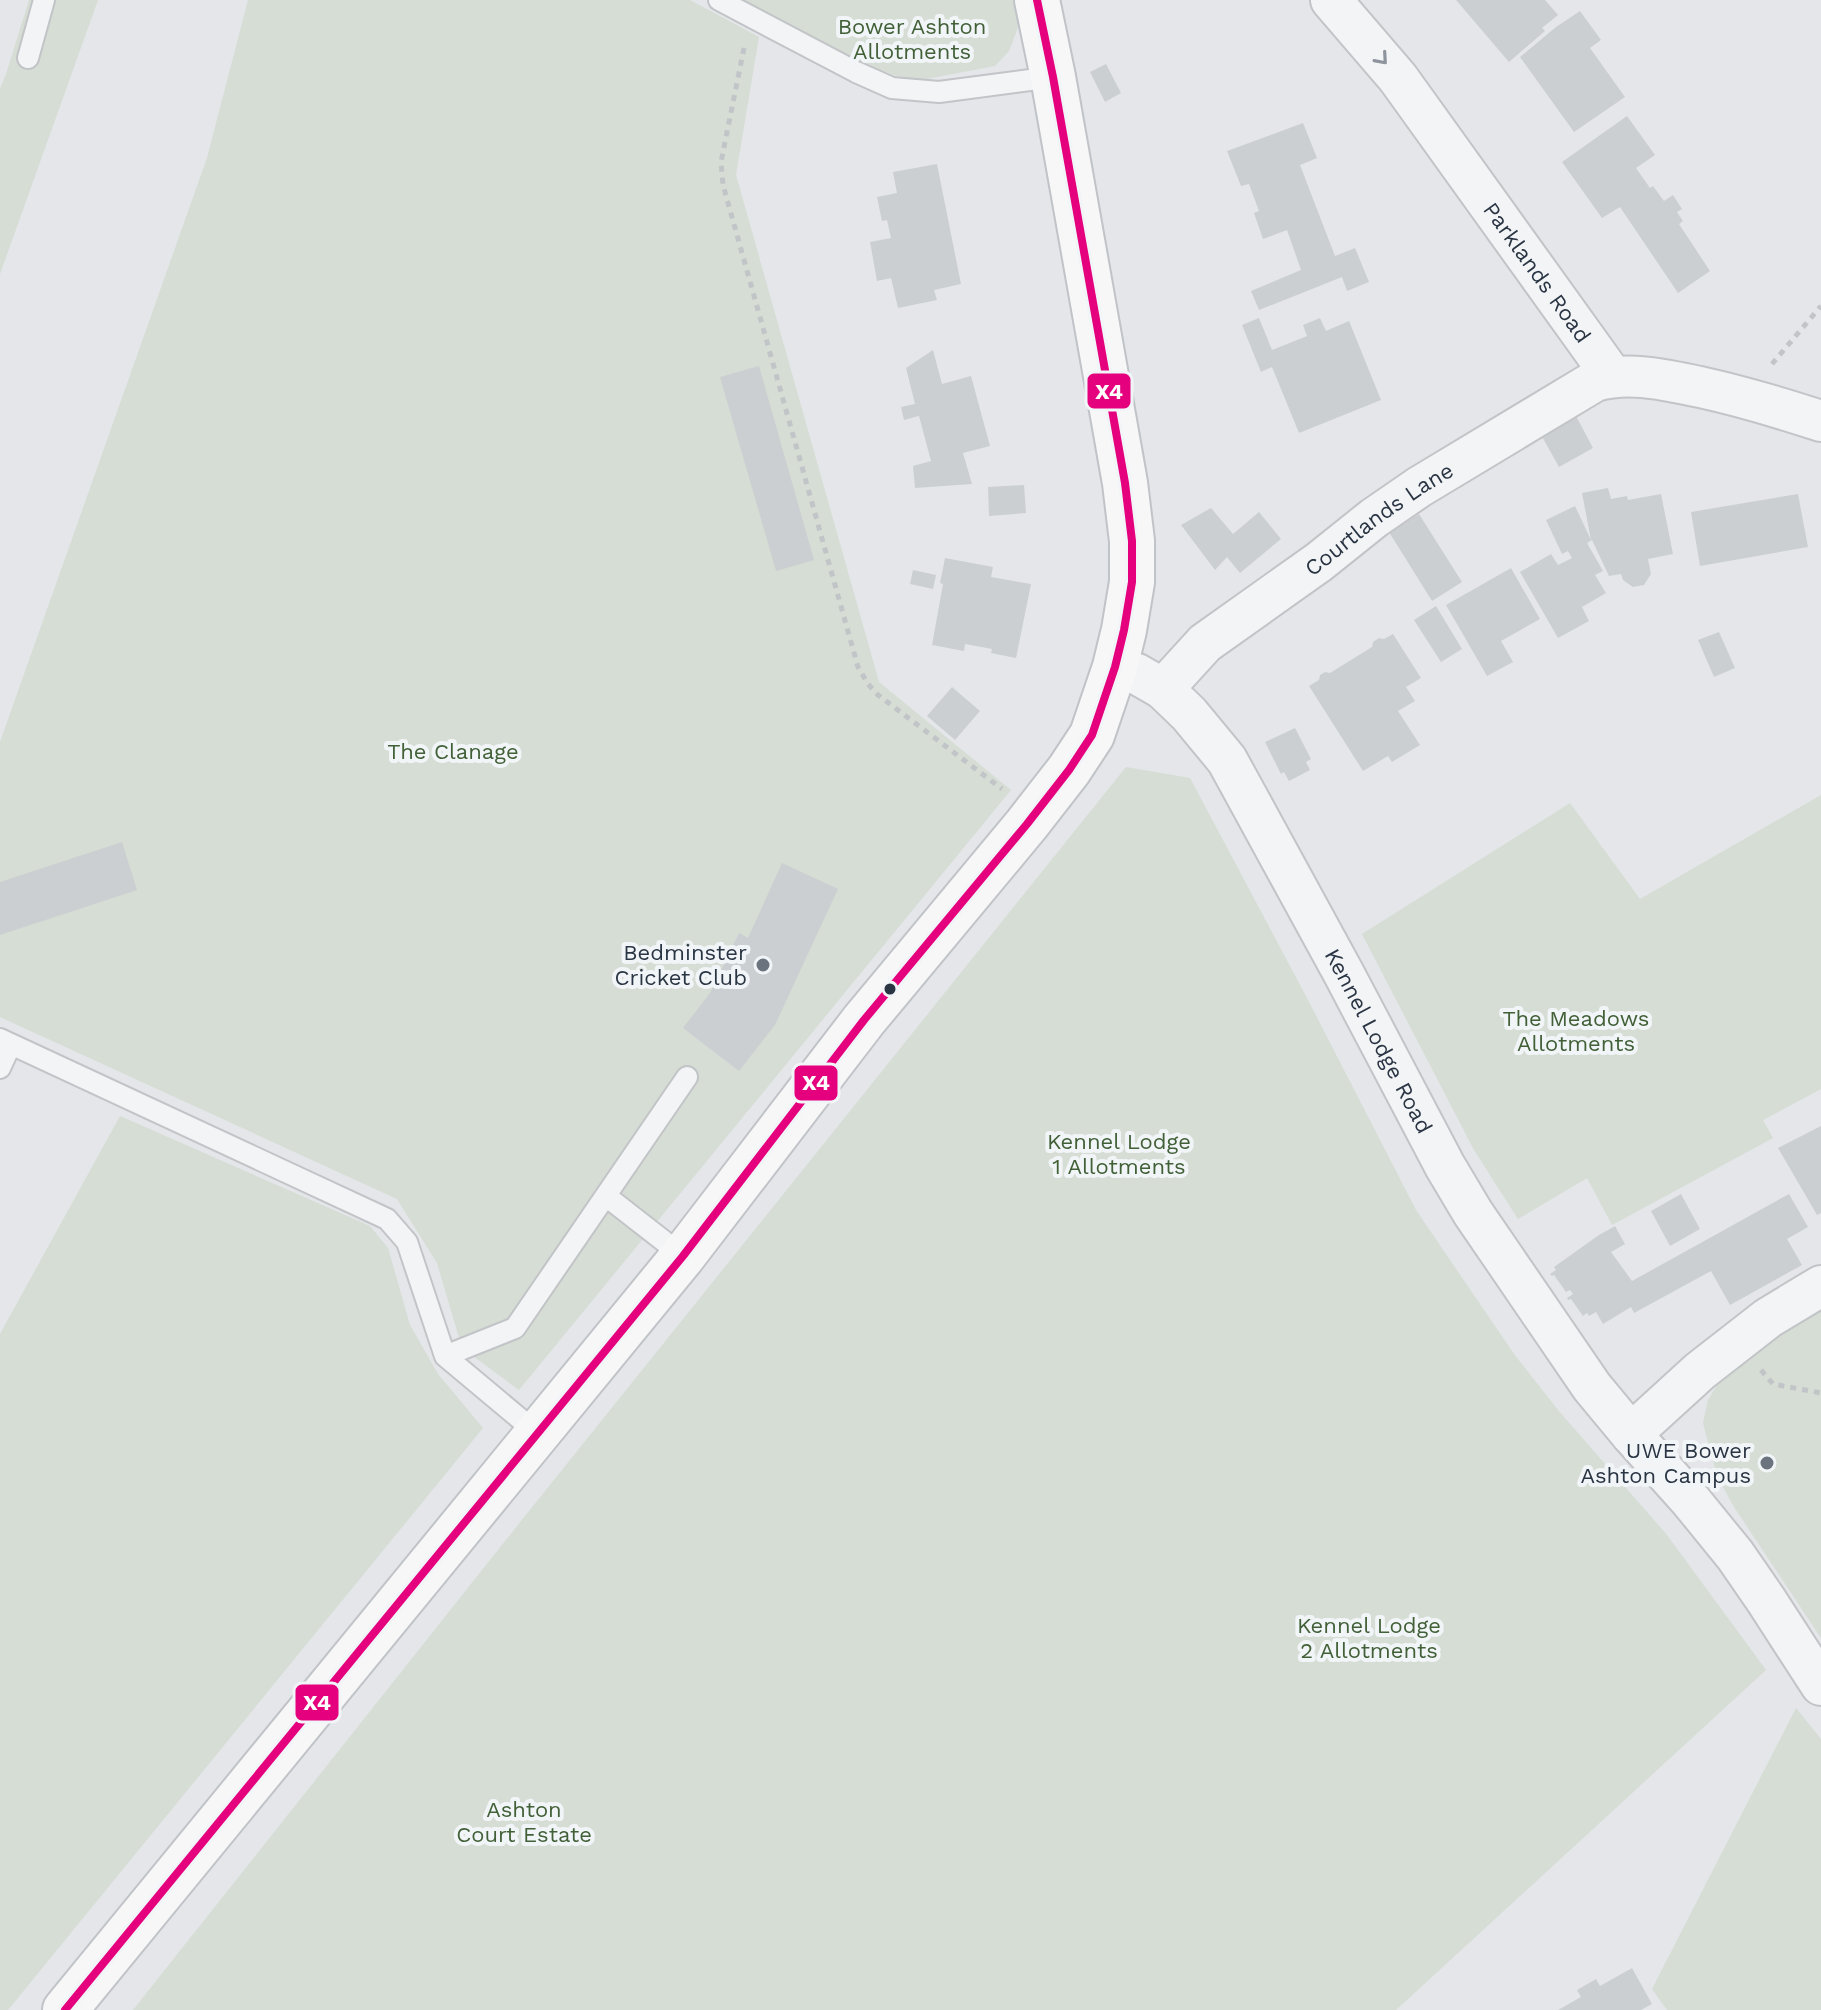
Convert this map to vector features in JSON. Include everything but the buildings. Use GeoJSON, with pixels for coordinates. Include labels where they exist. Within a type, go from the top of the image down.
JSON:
{"type":"FeatureCollection","features":[{"type":"Feature","properties":{"kind":"main road"},"geometry":{"type":"LineString","coordinates":[[65,2010],[683,1256],[864,1020],[1027,824],[1092,735],[1115,667],[1132,582],[1132,541],[1125,483],[1037,0]]}},
{"type":"Feature","properties":{"kind":"street","name":"Parklands Road"},"geometry":{"type":"LineString","coordinates":[[1331,0],[1398,78],[1612,376]]}},
{"type":"Feature","properties":{"kind":"street"},"geometry":{"type":"LineString","coordinates":[[1612,376],[1664,380],[1743,397],[1821,421]]}},
{"type":"Feature","properties":{"kind":"street","name":"Courtlands Lane"},"geometry":{"type":"LineString","coordinates":[[1163,689],[1205,643],[1419,487],[1575,391],[1612,376]]}},
{"type":"Feature","properties":{"kind":"street","name":"Kennel Lodge Road"},"geometry":{"type":"LineString","coordinates":[[1115,667],[1137,674],[1163,689],[1197,722],[1227,760],[1473,1213],[1592,1387],[1735,1555],[1821,1685]]}},
{"type":"Feature","properties":{"kind":"street"},"geometry":{"type":"LineString","coordinates":[[1631,1434],[1700,1371],[1768,1318],[1821,1286]]}},
{"type":"Feature","properties":{"kind":"lane"},"geometry":{"type":"LineString","coordinates":[[28,58],[44,0]]}},
{"type":"Feature","properties":{"kind":"lane"},"geometry":{"type":"LineString","coordinates":[[719,0],[892,88],[939,92],[1053,77]]}},
{"type":"Feature","properties":{"kind":"lane"},"geometry":{"type":"LineString","coordinates":[[0,1068],[5,1042],[387,1219],[407,1242],[445,1356],[537,1433]]}},
{"type":"Feature","properties":{"kind":"lane"},"geometry":{"type":"LineString","coordinates":[[445,1356],[515,1328],[687,1077]]}},
{"type":"Feature","properties":{"kind":"lane"},"geometry":{"type":"LineString","coordinates":[[606,1196],[683,1256]]}},
{"type":"Feature","properties":{"kind":"path"},"geometry":{"type":"LineString","coordinates":[[752,18],[721,162],[723,185],[858,667],[878,695],[1007,794]]}},
{"type":"Feature","properties":{"kind":"path"},"geometry":{"type":"LineString","coordinates":[[1743,397],[1751,383],[1764,374],[1821,306]]}},
{"type":"Feature","properties":{"kind":"path"},"geometry":{"type":"LineString","coordinates":[[1759,1367],[1773,1384],[1821,1393]]}},
{"type":"Feature","properties":{"kind":"green space"},"geometry":{"type":"Polygon","coordinates":[[[29,0],[98,0],[0,274],[0,89],[29,0]]]}},
{"type":"Feature","properties":{"kind":"green space","name":"The Clanage"},"geometry":{"type":"Polygon","coordinates":[[[248,0],[690,0],[759,37],[736,175],[879,682],[1011,790],[519,1390],[462,1348],[437,1263],[397,1199],[0,1017],[0,742],[207,158],[248,0]]]}},
{"type":"Feature","properties":{"kind":"green space","name":"Bower Ashton Allotments"},"geometry":{"type":"Polygon","coordinates":[[[742,0],[1015,0],[1019,25],[1009,51],[995,66],[921,80],[897,76],[865,64],[742,0]]]}},
{"type":"Feature","properties":{"kind":"green space"},"geometry":{"type":"Polygon","coordinates":[[[1126,767],[1190,778],[1416,1210],[1514,1354],[1558,1410],[1667,1535],[1766,1670],[1396,2010],[133,2010],[521,1521],[1126,767]]]}},
{"type":"Feature","properties":{"kind":"green space","name":"The Meadows Allotments"},"geometry":{"type":"Polygon","coordinates":[[[1821,795],[1821,1089],[1763,1120],[1773,1138],[1612,1225],[1587,1178],[1518,1219],[1474,1150],[1362,934],[1570,803],[1640,899],[1821,795]]]}},
{"type":"Feature","properties":{"kind":"green space"},"geometry":{"type":"Polygon","coordinates":[[[120,1116],[370,1226],[388,1248],[410,1325],[438,1374],[483,1428],[8,2010],[0,2010],[0,1334],[120,1116]]]}},
{"type":"Feature","properties":{"kind":"green space","name":"UWE Bower Ashton Campus"},"geometry":{"type":"Polygon","coordinates":[[[1821,1304],[1821,1638],[1734,1507],[1717,1476],[1703,1423],[1708,1400],[1719,1382],[1757,1348],[1821,1304]]]}},
{"type":"Feature","properties":{"kind":"green space"},"geometry":{"type":"Polygon","coordinates":[[[1796,1708],[1821,1739],[1821,2010],[1667,2010],[1652,1989],[1796,1708]]]}},
{"type":"Feature","properties":{"kind":"transit line","name":"X4"},"geometry":{"type":"LineString","coordinates":[[65,2010],[683,1256],[864,1020],[1027,824],[1092,735],[1124,630],[1132,582],[1132,541],[1125,483],[1037,0]]}},
{"type":"Feature","properties":{"kind":"place","name":"Bedminster Cricket Club"},"geometry":{"type":"Point","coordinates":[763,965]}},
{"type":"Feature","properties":{"kind":"place","name":"UWE Bower Ashton Campus"},"geometry":{"type":"Point","coordinates":[1767,1463]}},
{"type":"Feature","properties":{"kind":"park label","name":"Kennel Lodge 1 Allotments"},"geometry":{"type":"Point","coordinates":[1119,1154]}},
{"type":"Feature","properties":{"kind":"park label","name":"Kennel Lodge 2 Allotments"},"geometry":{"type":"Point","coordinates":[1369,1638]}},
{"type":"Feature","properties":{"kind":"park label","name":"Ashton Court Estate"},"geometry":{"type":"Point","coordinates":[524,1822]}}]}
